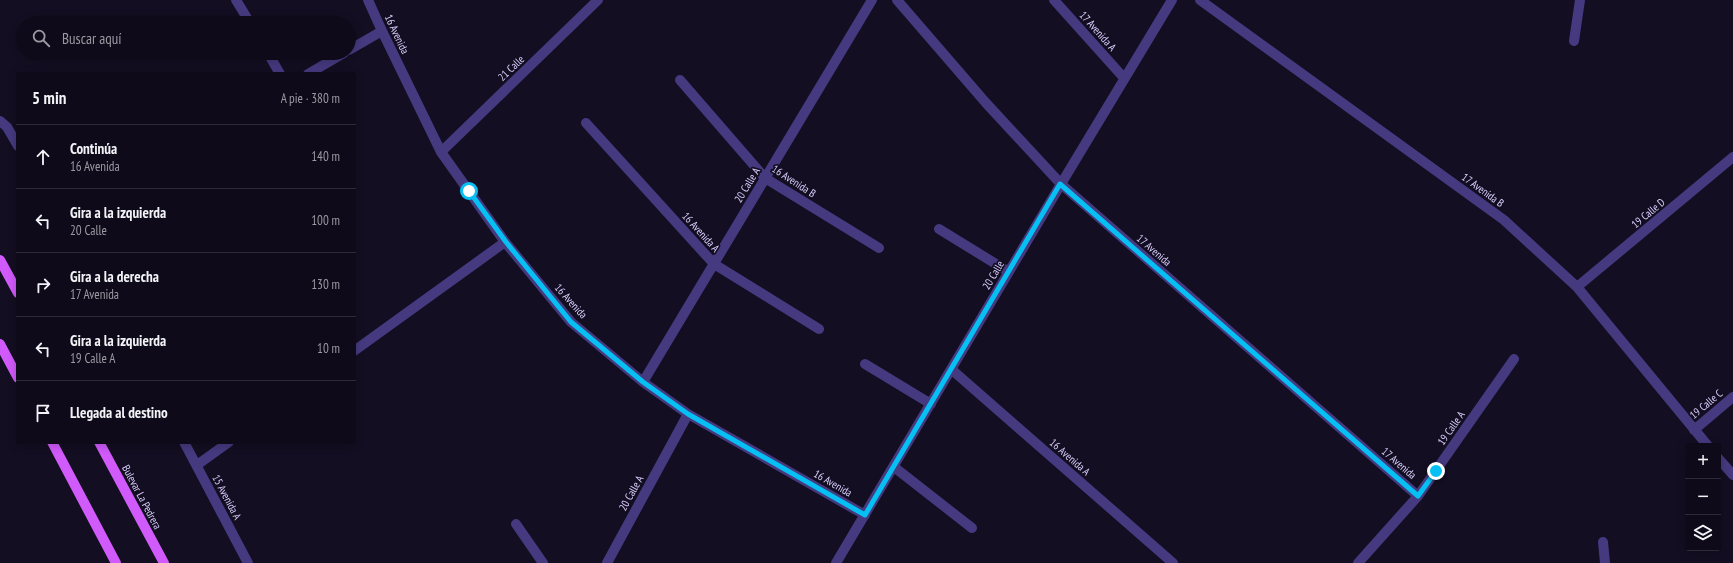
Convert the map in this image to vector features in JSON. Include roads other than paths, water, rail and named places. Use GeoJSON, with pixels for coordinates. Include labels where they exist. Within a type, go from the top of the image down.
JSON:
{"type":"FeatureCollection","features":[{"type":"Feature","properties":{"kind":"main road"},"geometry":{"type":"LineString","coordinates":[[0,260],[16,289]]}},
{"type":"Feature","properties":{"kind":"main road"},"geometry":{"type":"LineString","coordinates":[[0,344],[16,374]]}},
{"type":"Feature","properties":{"kind":"main road"},"geometry":{"type":"LineString","coordinates":[[53,444],[116,563]]}},
{"type":"Feature","properties":{"kind":"main road","name":"Bulevar La Pedrera"},"geometry":{"type":"LineString","coordinates":[[100,444],[164,563]]}},
{"type":"Feature","properties":{"kind":"street"},"geometry":{"type":"LineString","coordinates":[[236,0],[246,16]]}},
{"type":"Feature","properties":{"kind":"street","name":"16 Avenida"},"geometry":{"type":"LineString","coordinates":[[368,0],[441,152],[506,242],[571,322],[643,382],[688,414],[865,515]]}},
{"type":"Feature","properties":{"kind":"street","name":"21 Calle"},"geometry":{"type":"LineString","coordinates":[[441,152],[598,0]]}},
{"type":"Feature","properties":{"kind":"street","name":"20 Calle A"},"geometry":{"type":"LineString","coordinates":[[643,382],[872,0]]}},
{"type":"Feature","properties":{"kind":"street","name":"17 Avenida"},"geometry":{"type":"LineString","coordinates":[[897,0],[986,103],[1060,184],[1418,496]]}},
{"type":"Feature","properties":{"kind":"street","name":"17 Avenida A"},"geometry":{"type":"LineString","coordinates":[[1054,0],[1124,78]]}},
{"type":"Feature","properties":{"kind":"street","name":"20 Calle"},"geometry":{"type":"LineString","coordinates":[[836,563],[1060,184],[1172,0]]}},
{"type":"Feature","properties":{"kind":"street","name":"17 Avenida B"},"geometry":{"type":"LineString","coordinates":[[1200,0],[1504,220],[1577,287],[1705,443]]}},
{"type":"Feature","properties":{"kind":"street"},"geometry":{"type":"LineString","coordinates":[[1574,41],[1580,0]]}},
{"type":"Feature","properties":{"kind":"street"},"geometry":{"type":"LineString","coordinates":[[356,46],[382,31]]}},
{"type":"Feature","properties":{"kind":"street"},"geometry":{"type":"LineString","coordinates":[[272,60],[279,72]]}},
{"type":"Feature","properties":{"kind":"street"},"geometry":{"type":"LineString","coordinates":[[311,72],[332,60]]}},
{"type":"Feature","properties":{"kind":"street","name":"16 Avenida B"},"geometry":{"type":"LineString","coordinates":[[680,80],[765,178],[879,248]]}},
{"type":"Feature","properties":{"kind":"street"},"geometry":{"type":"LineString","coordinates":[[0,121],[7,127],[16,143]]}},
{"type":"Feature","properties":{"kind":"street","name":"16 Avenida A"},"geometry":{"type":"LineString","coordinates":[[586,123],[714,264],[820,329]]}},
{"type":"Feature","properties":{"kind":"street","name":"19 Calle D"},"geometry":{"type":"LineString","coordinates":[[1577,287],[1733,157]]}},
{"type":"Feature","properties":{"kind":"street"},"geometry":{"type":"LineString","coordinates":[[939,229],[1009,272]]}},
{"type":"Feature","properties":{"kind":"street"},"geometry":{"type":"LineString","coordinates":[[356,350],[506,242]]}},
{"type":"Feature","properties":{"kind":"street","name":"19 Calle A"},"geometry":{"type":"LineString","coordinates":[[1358,563],[1418,496],[1514,359]]}},
{"type":"Feature","properties":{"kind":"street"},"geometry":{"type":"LineString","coordinates":[[865,364],[931,404]]}},
{"type":"Feature","properties":{"kind":"street","name":"16 Avenida A"},"geometry":{"type":"LineString","coordinates":[[951,369],[1174,563]]}},
{"type":"Feature","properties":{"kind":"street","name":"19 Calle C"},"geometry":{"type":"LineString","coordinates":[[1694,430],[1733,397]]}},
{"type":"Feature","properties":{"kind":"street","name":"20 Calle A"},"geometry":{"type":"LineString","coordinates":[[607,563],[688,414]]}},
{"type":"Feature","properties":{"kind":"street","name":"15 Avenida A"},"geometry":{"type":"LineString","coordinates":[[185,444],[248,563]]}},
{"type":"Feature","properties":{"kind":"street"},"geometry":{"type":"LineString","coordinates":[[197,466],[226,444]]}},
{"type":"Feature","properties":{"kind":"street"},"geometry":{"type":"LineString","coordinates":[[1721,461],[1733,475]]}},
{"type":"Feature","properties":{"kind":"street"},"geometry":{"type":"LineString","coordinates":[[894,466],[972,528]]}},
{"type":"Feature","properties":{"kind":"street"},"geometry":{"type":"LineString","coordinates":[[516,524],[543,563]]}},
{"type":"Feature","properties":{"kind":"street"},"geometry":{"type":"LineString","coordinates":[[1603,542],[1604,563]]}}]}
